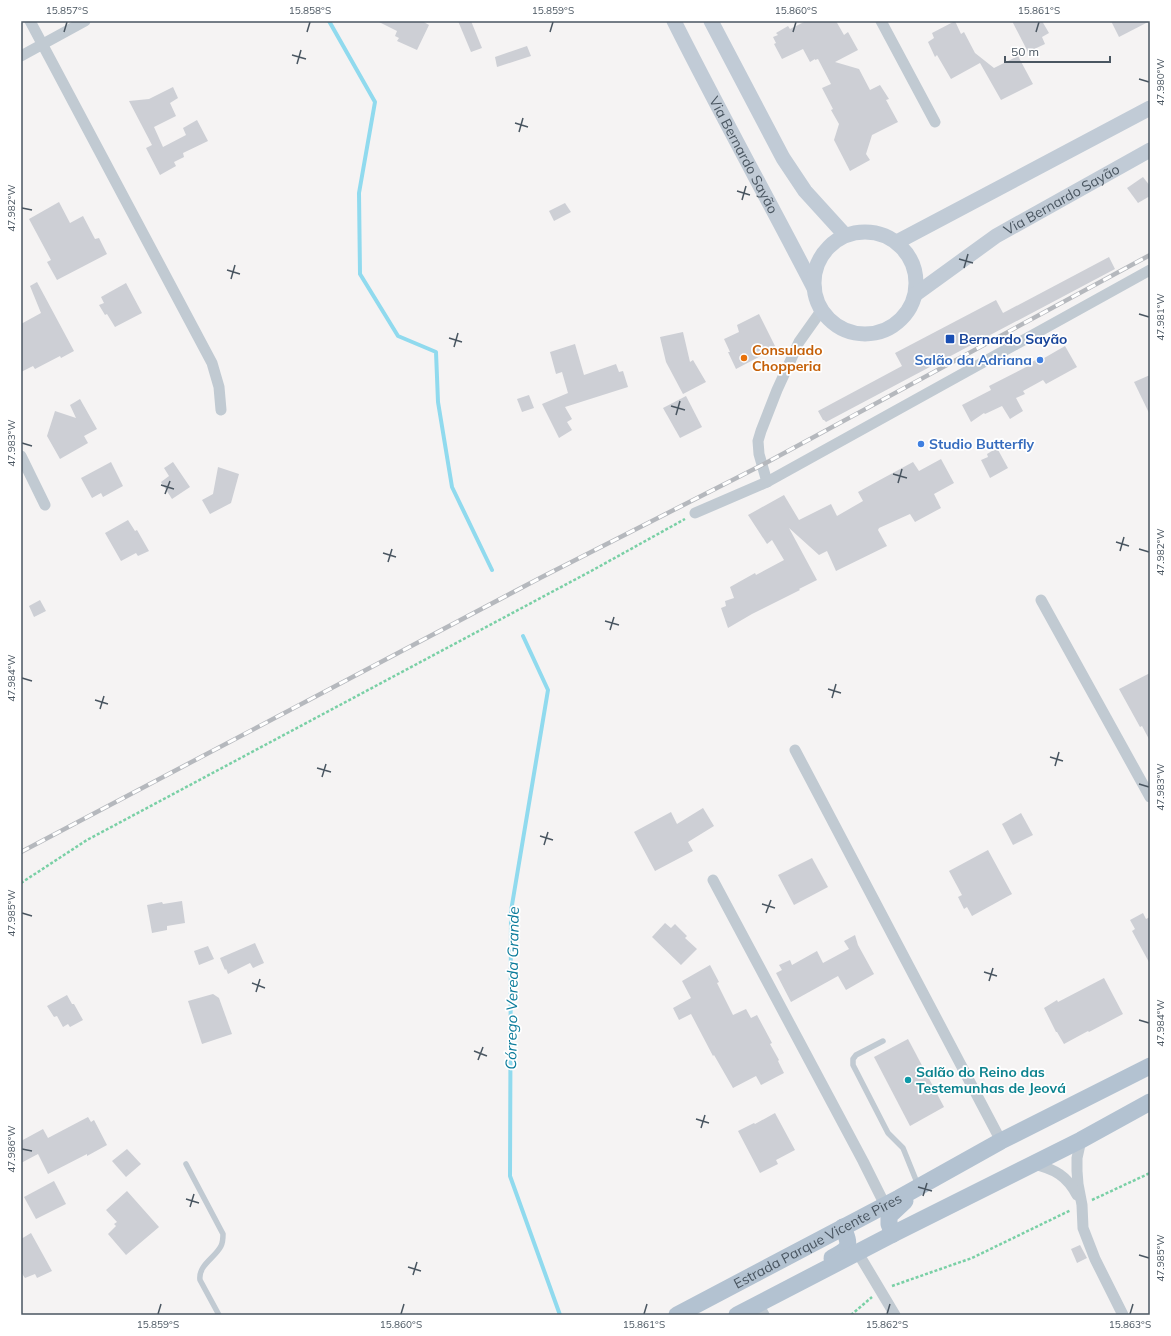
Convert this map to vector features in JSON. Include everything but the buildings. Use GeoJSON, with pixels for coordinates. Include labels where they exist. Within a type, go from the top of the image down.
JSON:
{"type":"FeatureCollection","features":[{"type":"Feature","properties":{"kind":"main road","name":"Via Bernardo Sayão"},"geometry":{"type":"LineString","coordinates":[[674,21],[814,288]]}},
{"type":"Feature","properties":{"kind":"main road"},"geometry":{"type":"LineString","coordinates":[[711,21],[783,158],[805,191],[845,235]]}},
{"type":"Feature","properties":{"kind":"main road"},"geometry":{"type":"LineString","coordinates":[[897,242],[1150,108]]}},
{"type":"Feature","properties":{"kind":"main road","name":"Via Bernardo Sayão"},"geometry":{"type":"LineString","coordinates":[[916,294],[996,236],[1150,150]]}},
{"type":"Feature","properties":{"kind":"main road"},"geometry":{"type":"LineString","coordinates":[[872,231],[897,242],[914,265],[916,294],[906,316],[886,331],[862,336],[838,328],[821,311],[814,288],[816,267],[827,248],[845,235],[872,231]]}},
{"type":"Feature","properties":{"kind":"main road","name":"Estrada Parque Vicente Pires"},"geometry":{"type":"LineString","coordinates":[[677,1315],[885,1205],[1001,1141],[1150,1066]]}},
{"type":"Feature","properties":{"kind":"main road","name":"Estrada Parque Vicente Pires"},"geometry":{"type":"LineString","coordinates":[[737,1315],[761,1310],[822,1270],[1081,1140],[1150,1102]]}},
{"type":"Feature","properties":{"kind":"main road"},"geometry":{"type":"LineString","coordinates":[[893,1234],[889,1224],[889,1216],[921,1190],[922,1185]]}},
{"type":"Feature","properties":{"kind":"main road"},"geometry":{"type":"LineString","coordinates":[[822,1270],[827,1261],[844,1251],[847,1247],[848,1240],[843,1227]]}},
{"type":"Feature","properties":{"kind":"street"},"geometry":{"type":"LineString","coordinates":[[30,21],[212,363],[219,387],[221,410]]}},
{"type":"Feature","properties":{"kind":"street"},"geometry":{"type":"LineString","coordinates":[[21,56],[85,21]]}},
{"type":"Feature","properties":{"kind":"street"},"geometry":{"type":"LineString","coordinates":[[881,21],[935,122]]}},
{"type":"Feature","properties":{"kind":"street"},"geometry":{"type":"LineString","coordinates":[[695,513],[767,482],[1150,270]]}},
{"type":"Feature","properties":{"kind":"street"},"geometry":{"type":"LineString","coordinates":[[767,482],[759,454],[758,441],[761,431],[776,390],[798,342],[821,311]]}},
{"type":"Feature","properties":{"kind":"street"},"geometry":{"type":"LineString","coordinates":[[21,456],[45,505]]}},
{"type":"Feature","properties":{"kind":"street"},"geometry":{"type":"LineString","coordinates":[[1041,600],[1150,797]]}},
{"type":"Feature","properties":{"kind":"street"},"geometry":{"type":"LineString","coordinates":[[796,750],[1001,1141]]}},
{"type":"Feature","properties":{"kind":"street"},"geometry":{"type":"LineString","coordinates":[[713,880],[885,1205]]}},
{"type":"Feature","properties":{"kind":"street"},"geometry":{"type":"LineString","coordinates":[[1081,1140],[1077,1158],[1077,1171],[1082,1205],[1083,1228],[1095,1259],[1123,1315]]}},
{"type":"Feature","properties":{"kind":"street"},"geometry":{"type":"LineString","coordinates":[[1034,1164],[1043,1166],[1062,1175],[1072,1185],[1082,1205]]}},
{"type":"Feature","properties":{"kind":"street"},"geometry":{"type":"LineString","coordinates":[[858,1253],[896,1315]]}},
{"type":"Feature","properties":{"kind":"lane"},"geometry":{"type":"LineString","coordinates":[[884,1041],[856,1055],[853,1059],[854,1065],[888,1133],[903,1148],[922,1185]]}},
{"type":"Feature","properties":{"kind":"lane"},"geometry":{"type":"LineString","coordinates":[[186,1164],[223,1234],[223,1242],[220,1247],[202,1268],[199,1274],[200,1280],[219,1315]]}},
{"type":"Feature","properties":{"kind":"path"},"geometry":{"type":"LineString","coordinates":[[21,883],[87,840],[593,570],[695,513]]}},
{"type":"Feature","properties":{"kind":"path"},"geometry":{"type":"LineString","coordinates":[[851,1315],[881,1290],[972,1258],[1150,1173]]}},
{"type":"Feature","properties":{"kind":"waterway","name":"Córrego Vereda Grande"},"geometry":{"type":"LineString","coordinates":[[329,21],[375,102],[359,193],[360,274],[398,336],[436,352],[438,402],[452,487],[492,570]]}},
{"type":"Feature","properties":{"kind":"waterway","name":"Córrego Vereda Grande"},"geometry":{"type":"LineString","coordinates":[[523,636],[548,690],[511,911],[510,1176],[560,1315]]}},
{"type":"Feature","properties":{"kind":"railway"},"geometry":{"type":"LineString","coordinates":[[21,852],[540,578],[762,465],[1150,255]]}},
{"type":"Feature","properties":{"kind":"place","name":"Bernardo Sayão"},"geometry":{"type":"Point","coordinates":[950,339]}},
{"type":"Feature","properties":{"kind":"place","name":"Consulado Chopperia"},"geometry":{"type":"Point","coordinates":[744,358]}},
{"type":"Feature","properties":{"kind":"place","name":"Salão da Adriana"},"geometry":{"type":"Point","coordinates":[1040,360]}},
{"type":"Feature","properties":{"kind":"place","name":"Studio Butterfly"},"geometry":{"type":"Point","coordinates":[921,444]}},
{"type":"Feature","properties":{"kind":"place","name":"Salão do Reino das Testemunhas de Jeová"},"geometry":{"type":"Point","coordinates":[908,1080]}}]}
